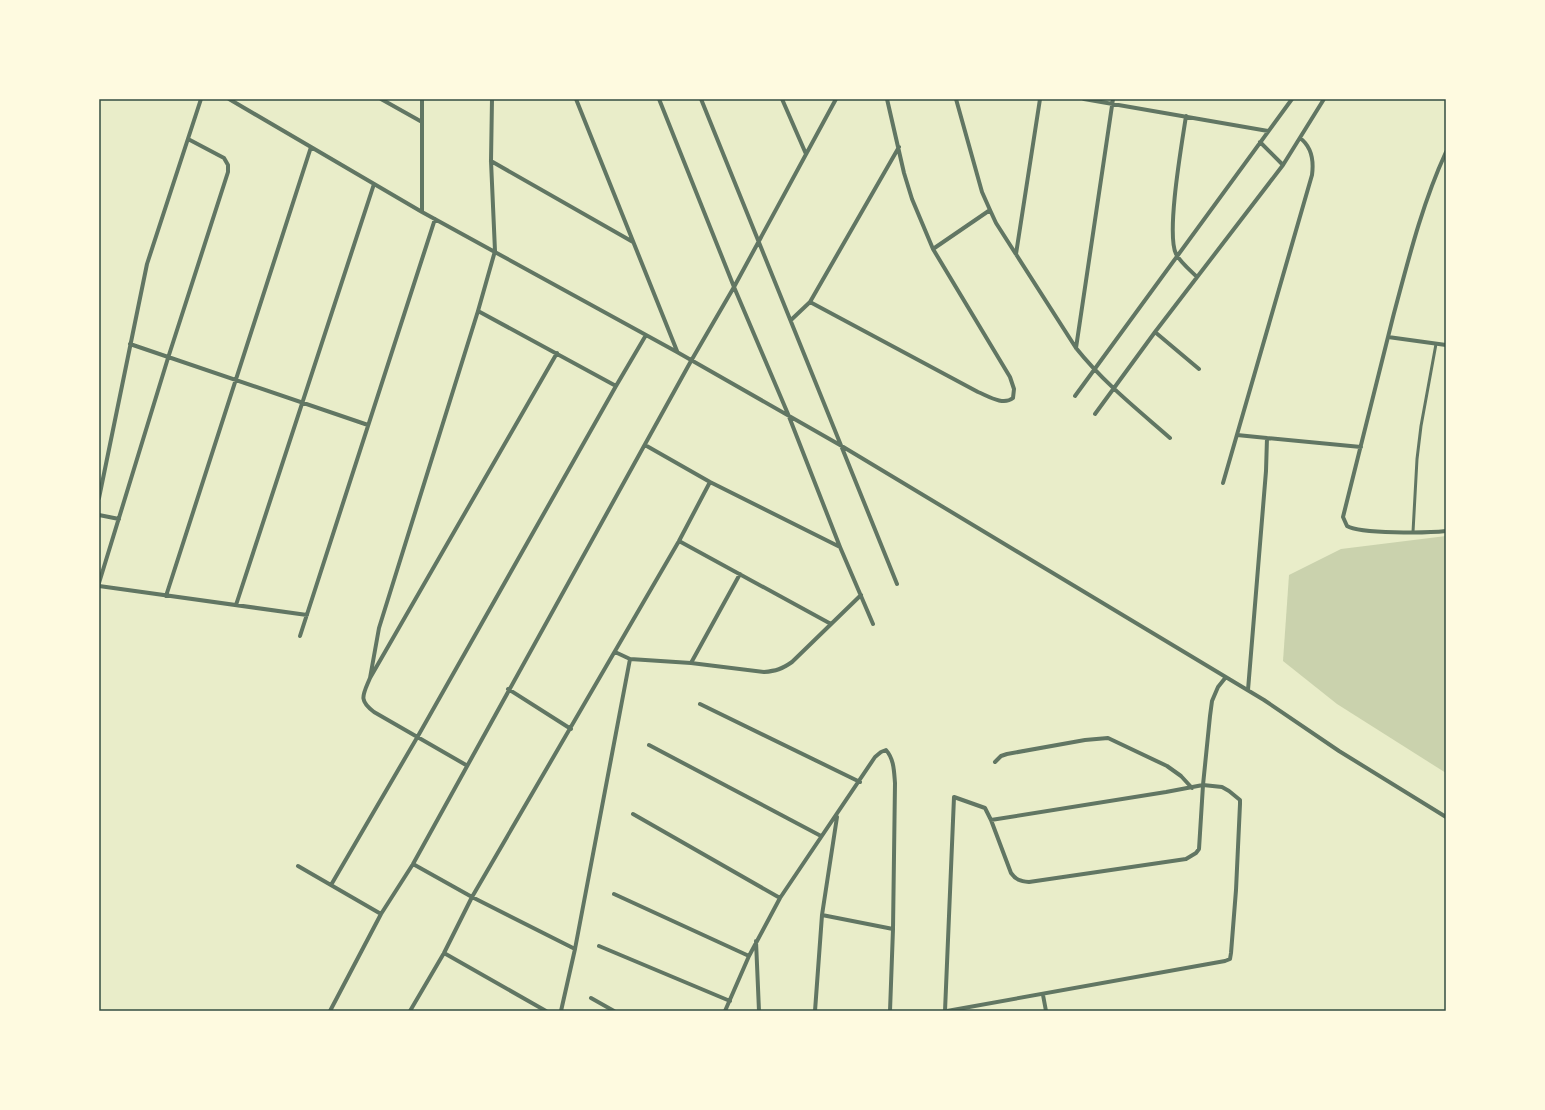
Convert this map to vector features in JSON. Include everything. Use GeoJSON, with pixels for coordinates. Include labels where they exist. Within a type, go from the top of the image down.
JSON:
{"type":"FeatureCollection","features":[{"type":"Feature","properties":{"kind":"street"},"geometry":{"type":"LineString","coordinates":[[99,498],[130,344],[148,264],[201,99]]}},
{"type":"Feature","properties":{"kind":"street"},"geometry":{"type":"LineString","coordinates":[[229,99],[434,219],[495,251],[788,414],[1024,555],[1207,667],[1248,690],[1339,751],[1446,817]]}},
{"type":"Feature","properties":{"kind":"street"},"geometry":{"type":"LineString","coordinates":[[381,99],[422,122]]}},
{"type":"Feature","properties":{"kind":"street"},"geometry":{"type":"LineString","coordinates":[[422,99],[422,212]]}},
{"type":"Feature","properties":{"kind":"street"},"geometry":{"type":"LineString","coordinates":[[370,678],[379,628],[478,311],[495,251],[491,162],[492,99]]}},
{"type":"Feature","properties":{"kind":"street"},"geometry":{"type":"LineString","coordinates":[[576,99],[677,352]]}},
{"type":"Feature","properties":{"kind":"street"},"geometry":{"type":"LineString","coordinates":[[659,99],[734,287],[788,414],[840,547],[873,624]]}},
{"type":"Feature","properties":{"kind":"street"},"geometry":{"type":"LineString","coordinates":[[700,99],[897,584]]}},
{"type":"Feature","properties":{"kind":"street"},"geometry":{"type":"LineString","coordinates":[[782,99],[806,154]]}},
{"type":"Feature","properties":{"kind":"street"},"geometry":{"type":"LineString","coordinates":[[330,1011],[381,914],[413,864],[466,765],[691,361],[734,287],[836,99]]}},
{"type":"Feature","properties":{"kind":"street"},"geometry":{"type":"LineString","coordinates":[[810,302],[993,399],[1009,401],[1014,394],[1010,377],[933,249],[912,199],[904,173],[887,99]]}},
{"type":"Feature","properties":{"kind":"street"},"geometry":{"type":"LineString","coordinates":[[956,99],[982,192],[990,210],[1016,254],[1076,348],[1113,390],[1170,438]]}},
{"type":"Feature","properties":{"kind":"street"},"geometry":{"type":"LineString","coordinates":[[1016,254],[1040,99]]}},
{"type":"Feature","properties":{"kind":"street"},"geometry":{"type":"LineString","coordinates":[[1084,99],[1113,101],[1268,131]]}},
{"type":"Feature","properties":{"kind":"street"},"geometry":{"type":"LineString","coordinates":[[1075,396],[1176,255],[1292,99]]}},
{"type":"Feature","properties":{"kind":"street"},"geometry":{"type":"LineString","coordinates":[[1096,414],[1155,332],[1283,165],[1324,99]]}},
{"type":"Feature","properties":{"kind":"street"},"geometry":{"type":"LineString","coordinates":[[1076,348],[1113,101]]}},
{"type":"Feature","properties":{"kind":"street"},"geometry":{"type":"LineString","coordinates":[[1186,116],[1174,218],[1174,243],[1176,255],[1197,278]]}},
{"type":"Feature","properties":{"kind":"street"},"geometry":{"type":"LineString","coordinates":[[1223,483],[1312,174],[1313,164],[1311,152],[1306,143],[1300,138]]}},
{"type":"Feature","properties":{"kind":"street"},"geometry":{"type":"LineString","coordinates":[[188,139],[224,158],[228,165],[228,172],[168,358],[99,585],[166,596],[307,615]]}},
{"type":"Feature","properties":{"kind":"street"},"geometry":{"type":"LineString","coordinates":[[1260,142],[1283,165]]}},
{"type":"Feature","properties":{"kind":"street"},"geometry":{"type":"LineString","coordinates":[[166,596],[311,147]]}},
{"type":"Feature","properties":{"kind":"street"},"geometry":{"type":"LineString","coordinates":[[791,320],[810,302],[899,147]]}},
{"type":"Feature","properties":{"kind":"street"},"geometry":{"type":"LineString","coordinates":[[1446,152],[1436,173],[1420,219],[1388,337],[1343,517],[1347,526],[1357,530],[1413,532],[1446,531]]}},
{"type":"Feature","properties":{"kind":"street"},"geometry":{"type":"LineString","coordinates":[[491,162],[634,242]]}},
{"type":"Feature","properties":{"kind":"street"},"geometry":{"type":"LineString","coordinates":[[236,606],[374,184]]}},
{"type":"Feature","properties":{"kind":"street"},"geometry":{"type":"LineString","coordinates":[[933,249],[990,210]]}},
{"type":"Feature","properties":{"kind":"street"},"geometry":{"type":"LineString","coordinates":[[300,636],[434,219]]}},
{"type":"Feature","properties":{"kind":"street"},"geometry":{"type":"LineString","coordinates":[[478,311],[616,386]]}},
{"type":"Feature","properties":{"kind":"street"},"geometry":{"type":"LineString","coordinates":[[1155,332],[1199,369]]}},
{"type":"Feature","properties":{"kind":"street"},"geometry":{"type":"LineString","coordinates":[[330,885],[418,736],[646,335]]}},
{"type":"Feature","properties":{"kind":"street"},"geometry":{"type":"LineString","coordinates":[[1388,337],[1446,345]]}},
{"type":"Feature","properties":{"kind":"street"},"geometry":{"type":"LineString","coordinates":[[130,344],[368,425]]}},
{"type":"Feature","properties":{"kind":"street"},"geometry":{"type":"LineString","coordinates":[[466,765],[365,706],[363,697],[370,678],[557,354]]}},
{"type":"Feature","properties":{"kind":"street"},"geometry":{"type":"LineString","coordinates":[[1236,435],[1361,446]]}},
{"type":"Feature","properties":{"kind":"street"},"geometry":{"type":"LineString","coordinates":[[1248,690],[1267,438]]}},
{"type":"Feature","properties":{"kind":"street"},"geometry":{"type":"LineString","coordinates":[[645,445],[710,482],[840,547]]}},
{"type":"Feature","properties":{"kind":"street"},"geometry":{"type":"LineString","coordinates":[[412,1010],[444,953],[472,897],[679,541],[710,482]]}},
{"type":"Feature","properties":{"kind":"street"},"geometry":{"type":"LineString","coordinates":[[99,515],[119,519]]}},
{"type":"Feature","properties":{"kind":"street"},"geometry":{"type":"LineString","coordinates":[[679,541],[831,624]]}},
{"type":"Feature","properties":{"kind":"street"},"geometry":{"type":"LineString","coordinates":[[691,663],[740,574]]}},
{"type":"Feature","properties":{"kind":"street"},"geometry":{"type":"LineString","coordinates":[[615,652],[630,659],[691,663],[764,672],[776,671],[783,669],[792,662],[861,595]]}},
{"type":"Feature","properties":{"kind":"street"},"geometry":{"type":"LineString","coordinates":[[560,1011],[575,949],[630,659]]}},
{"type":"Feature","properties":{"kind":"street"},"geometry":{"type":"LineString","coordinates":[[991,820],[1203,785],[1222,787],[1229,791],[1240,800],[1236,890],[1230,959],[949,1011],[954,797],[985,808],[1011,873],[1016,880],[1021,882],[1186,859],[1196,853],[1199,849],[1203,785],[1212,701],[1218,687],[1226,677]]}},
{"type":"Feature","properties":{"kind":"street"},"geometry":{"type":"LineString","coordinates":[[508,690],[571,729]]}},
{"type":"Feature","properties":{"kind":"street"},"geometry":{"type":"LineString","coordinates":[[700,704],[860,782]]}},
{"type":"Feature","properties":{"kind":"street"},"geometry":{"type":"LineString","coordinates":[[995,762],[1002,756],[1008,754],[1085,740],[1108,738],[1167,766],[1181,776],[1192,788]]}},
{"type":"Feature","properties":{"kind":"street"},"geometry":{"type":"LineString","coordinates":[[649,745],[821,836]]}},
{"type":"Feature","properties":{"kind":"street"},"geometry":{"type":"LineString","coordinates":[[725,1011],[756,941],[780,898],[821,836],[837,816],[860,782],[875,757],[886,750],[891,756],[894,767],[895,783],[893,929],[890,1011]]}},
{"type":"Feature","properties":{"kind":"street"},"geometry":{"type":"LineString","coordinates":[[633,814],[780,898]]}},
{"type":"Feature","properties":{"kind":"street"},"geometry":{"type":"LineString","coordinates":[[815,1011],[822,915],[837,816]]}},
{"type":"Feature","properties":{"kind":"street"},"geometry":{"type":"LineString","coordinates":[[413,864],[472,897],[575,949]]}},
{"type":"Feature","properties":{"kind":"street"},"geometry":{"type":"LineString","coordinates":[[298,866],[381,914]]}},
{"type":"Feature","properties":{"kind":"street"},"geometry":{"type":"LineString","coordinates":[[614,894],[749,956]]}},
{"type":"Feature","properties":{"kind":"street"},"geometry":{"type":"LineString","coordinates":[[822,915],[893,929]]}},
{"type":"Feature","properties":{"kind":"street"},"geometry":{"type":"LineString","coordinates":[[756,941],[759,1011]]}},
{"type":"Feature","properties":{"kind":"street"},"geometry":{"type":"LineString","coordinates":[[599,946],[730,1001]]}},
{"type":"Feature","properties":{"kind":"street"},"geometry":{"type":"LineString","coordinates":[[444,953],[546,1011]]}},
{"type":"Feature","properties":{"kind":"street"},"geometry":{"type":"LineString","coordinates":[[1039,1011],[1045,1009],[1042,995]]}},
{"type":"Feature","properties":{"kind":"street"},"geometry":{"type":"LineString","coordinates":[[591,998],[614,1011]]}},
{"type":"Feature","properties":{"kind":"lane"},"geometry":{"type":"LineString","coordinates":[[1413,532],[1420,432],[1436,344]]}},
{"type":"Feature","properties":{"kind":"green space"},"geometry":{"type":"Polygon","coordinates":[[[1446,536],[1446,773],[1337,704],[1283,661],[1289,575],[1341,549],[1446,536]]]}}]}
